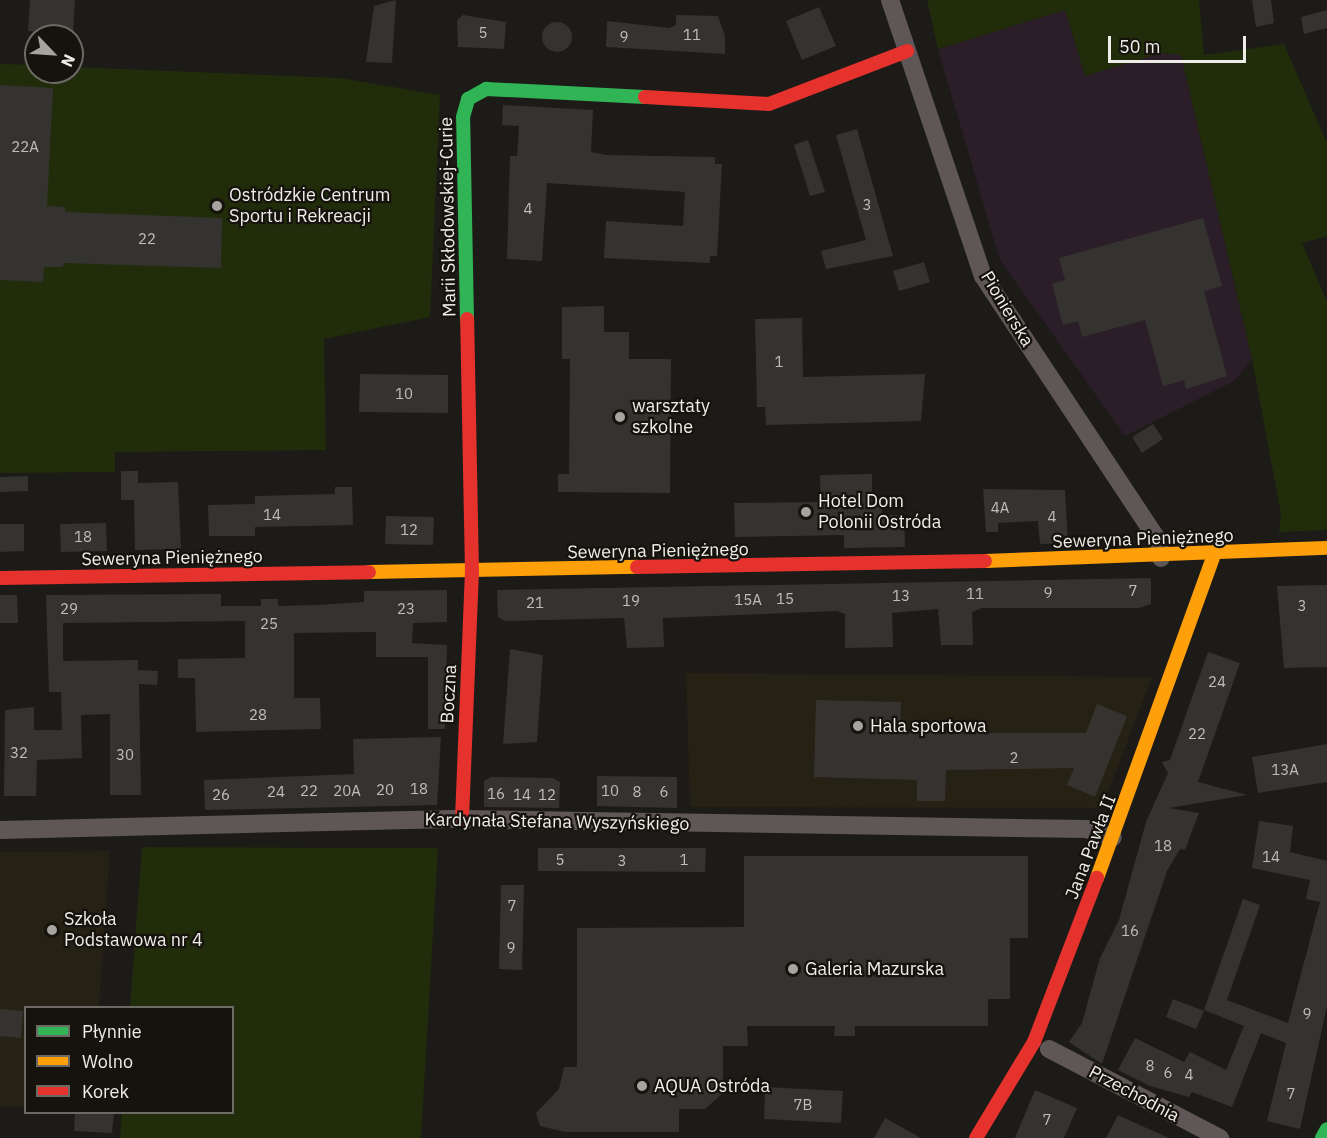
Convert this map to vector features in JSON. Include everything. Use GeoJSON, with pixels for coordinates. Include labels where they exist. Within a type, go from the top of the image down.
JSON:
{"type":"FeatureCollection","features":[{"type":"Feature","properties":{"kind":"street","name":"Pionierska"},"geometry":{"type":"LineString","coordinates":[[890,0],[984,276],[1159,542],[1161,558]]}},
{"type":"Feature","properties":{"kind":"street","name":"Marii Skłodowskiej-Curie"},"geometry":{"type":"LineString","coordinates":[[472,572],[463,117],[468,99],[486,89],[769,104],[907,51]]}},
{"type":"Feature","properties":{"kind":"street","name":"Seweryna Pieniężnego"},"geometry":{"type":"LineString","coordinates":[[0,578],[472,572],[1213,557],[1323,551]]}},
{"type":"Feature","properties":{"kind":"street","name":"Jana Pawła II"},"geometry":{"type":"LineString","coordinates":[[976,1138],[1041,1028],[1113,837],[1213,557]]}},
{"type":"Feature","properties":{"kind":"street","name":"Boczna"},"geometry":{"type":"LineString","coordinates":[[462,819],[472,572]]}},
{"type":"Feature","properties":{"kind":"street","name":"Kardynała Stefana Wyszyńskiego"},"geometry":{"type":"LineString","coordinates":[[0,830],[462,819],[1086,829],[1113,837]]}},
{"type":"Feature","properties":{"kind":"street","name":"Przechodnia"},"geometry":{"type":"LineString","coordinates":[[1049,1049],[1220,1138]]}},
{"type":"Feature","properties":{"kind":"street"},"geometry":{"type":"LineString","coordinates":[[1322,1138],[1327,1129]]}},
{"type":"Feature","properties":{"kind":"shaded area"},"geometry":{"type":"Polygon","coordinates":[[[1065,10],[1085,76],[1161,53],[1181,55],[1252,359],[1234,381],[1125,436],[1000,260],[938,49],[1065,10]]]}},
{"type":"Feature","properties":{"kind":"shaded area"},"geometry":{"type":"Polygon","coordinates":[[[686,673],[1152,677],[1102,808],[690,807],[686,673]]]}},
{"type":"Feature","properties":{"kind":"shaded area","name":"Szkoła Podstawowa nr 4"},"geometry":{"type":"Polygon","coordinates":[[[110,851],[99,1006],[24,1006],[24,1107],[0,1106],[0,852],[110,851]]]}},
{"type":"Feature","properties":{"kind":"green space"},"geometry":{"type":"Polygon","coordinates":[[[927,0],[1199,0],[1204,55],[1284,44],[1327,143],[1327,236],[1302,243],[1327,302],[1327,530],[1279,532],[1281,514],[1252,359],[1181,55],[1161,53],[1085,76],[1065,10],[938,49],[927,0]]]}},
{"type":"Feature","properties":{"kind":"green space","name":"Ostródzkie Centrum Sportu i Rekreacji"},"geometry":{"type":"Polygon","coordinates":[[[0,64],[24,65],[24,84],[84,84],[84,67],[340,78],[440,95],[430,317],[324,339],[326,450],[115,452],[115,472],[0,473],[0,64]]]}},
{"type":"Feature","properties":{"kind":"green space"},"geometry":{"type":"Polygon","coordinates":[[[142,847],[438,848],[421,1138],[120,1138],[122,1114],[234,1114],[234,1006],[130,1006],[142,847]]]}},
{"type":"Feature","properties":{"kind":"building"},"geometry":{"type":"Polygon","coordinates":[[[30,0],[75,0],[74,24],[28,24],[30,0]]]}},
{"type":"Feature","properties":{"kind":"building"},"geometry":{"type":"Polygon","coordinates":[[[396,0],[392,63],[366,62],[374,6],[396,0]]]}},
{"type":"Feature","properties":{"kind":"building"},"geometry":{"type":"Polygon","coordinates":[[[1252,0],[1271,0],[1274,23],[1256,27],[1252,0]]]}},
{"type":"Feature","properties":{"kind":"building"},"geometry":{"type":"Polygon","coordinates":[[[819,7],[836,46],[802,60],[786,21],[819,7]]]}},
{"type":"Feature","properties":{"kind":"building"},"geometry":{"type":"Polygon","coordinates":[[[1327,10],[1327,28],[1304,34],[1301,17],[1327,10]]]}},
{"type":"Feature","properties":{"kind":"building"},"geometry":{"type":"Polygon","coordinates":[[[463,15],[506,22],[504,49],[458,47],[457,20],[463,15]]]}},
{"type":"Feature","properties":{"kind":"building"},"geometry":{"type":"Polygon","coordinates":[[[676,15],[718,16],[725,36],[725,54],[606,47],[607,21],[669,28],[676,25],[676,15]]]}},
{"type":"Feature","properties":{"kind":"building"},"geometry":{"type":"Polygon","coordinates":[[[557,22],[568,26],[572,37],[568,48],[557,52],[546,48],[542,37],[546,26],[557,22]]]}},
{"type":"Feature","properties":{"kind":"building"},"geometry":{"type":"Polygon","coordinates":[[[0,85],[53,88],[47,206],[65,207],[65,212],[222,218],[221,268],[64,263],[63,267],[44,267],[43,282],[0,280],[0,85]]]}},
{"type":"Feature","properties":{"kind":"building"},"geometry":{"type":"Polygon","coordinates":[[[503,105],[593,110],[591,152],[606,155],[715,157],[715,164],[722,164],[717,256],[710,256],[710,263],[604,258],[606,221],[683,226],[685,192],[547,183],[542,261],[507,259],[510,156],[517,156],[519,126],[502,125],[503,105]]]}},
{"type":"Feature","properties":{"kind":"building"},"geometry":{"type":"Polygon","coordinates":[[[857,129],[893,256],[826,269],[821,251],[866,240],[836,135],[857,129]]]}},
{"type":"Feature","properties":{"kind":"building"},"geometry":{"type":"Polygon","coordinates":[[[808,140],[825,192],[810,196],[794,145],[808,140]]]}},
{"type":"Feature","properties":{"kind":"building"},"geometry":{"type":"Polygon","coordinates":[[[1203,218],[1222,286],[1204,291],[1227,376],[1186,389],[1184,380],[1163,386],[1145,320],[1082,337],[1078,321],[1063,325],[1052,284],[1065,280],[1059,258],[1203,218]]]}},
{"type":"Feature","properties":{"kind":"building"},"geometry":{"type":"Polygon","coordinates":[[[924,262],[930,282],[899,291],[893,271],[924,262]]]}},
{"type":"Feature","properties":{"kind":"building","name":"warsztaty szkolne"},"geometry":{"type":"Polygon","coordinates":[[[604,306],[604,332],[629,332],[629,359],[671,359],[670,493],[558,492],[558,474],[569,474],[570,359],[562,359],[562,307],[604,306]]]}},
{"type":"Feature","properties":{"kind":"building"},"geometry":{"type":"Polygon","coordinates":[[[802,318],[803,377],[925,374],[921,421],[766,425],[765,407],[757,407],[755,319],[802,318]]]}},
{"type":"Feature","properties":{"kind":"building"},"geometry":{"type":"Polygon","coordinates":[[[360,374],[448,375],[448,413],[359,412],[360,374]]]}},
{"type":"Feature","properties":{"kind":"building"},"geometry":{"type":"Polygon","coordinates":[[[1153,424],[1163,439],[1142,453],[1132,437],[1153,424]]]}},
{"type":"Feature","properties":{"kind":"building"},"geometry":{"type":"Polygon","coordinates":[[[121,471],[138,471],[138,483],[178,482],[181,549],[135,550],[134,500],[121,500],[121,471]]]}},
{"type":"Feature","properties":{"kind":"building","name":"Hotel Dom Polonii Ostróda"},"geometry":{"type":"Polygon","coordinates":[[[872,474],[872,505],[882,505],[882,515],[904,515],[905,547],[844,548],[844,535],[735,537],[734,503],[821,502],[820,475],[872,474]]]}},
{"type":"Feature","properties":{"kind":"building"},"geometry":{"type":"Polygon","coordinates":[[[28,476],[28,491],[0,492],[0,477],[28,476]]]}},
{"type":"Feature","properties":{"kind":"building"},"geometry":{"type":"Polygon","coordinates":[[[335,487],[352,487],[353,525],[255,527],[255,536],[209,536],[208,505],[255,504],[255,496],[335,494],[335,487]]]}},
{"type":"Feature","properties":{"kind":"building"},"geometry":{"type":"Polygon","coordinates":[[[983,489],[1065,490],[1068,543],[1040,544],[1038,521],[998,523],[998,532],[986,532],[983,489]]]}},
{"type":"Feature","properties":{"kind":"building"},"geometry":{"type":"Polygon","coordinates":[[[386,516],[434,517],[433,545],[385,544],[386,516]]]}},
{"type":"Feature","properties":{"kind":"building"},"geometry":{"type":"Polygon","coordinates":[[[106,523],[107,551],[61,552],[60,524],[106,523]]]}},
{"type":"Feature","properties":{"kind":"building"},"geometry":{"type":"Polygon","coordinates":[[[0,524],[24,524],[24,551],[0,552],[0,524]]]}},
{"type":"Feature","properties":{"kind":"building"},"geometry":{"type":"Polygon","coordinates":[[[1151,578],[1151,604],[1139,608],[982,608],[972,612],[973,645],[941,645],[938,609],[892,613],[893,647],[845,648],[845,614],[837,611],[663,618],[664,647],[627,648],[624,618],[505,621],[498,617],[497,590],[1151,578]]]}},
{"type":"Feature","properties":{"kind":"building"},"geometry":{"type":"Polygon","coordinates":[[[1327,585],[1327,667],[1284,668],[1277,586],[1327,585]]]}},
{"type":"Feature","properties":{"kind":"building"},"geometry":{"type":"Polygon","coordinates":[[[447,590],[447,622],[413,623],[412,643],[447,645],[445,729],[428,729],[428,657],[376,657],[376,632],[294,633],[294,698],[320,698],[321,729],[196,732],[195,678],[178,678],[178,659],[245,658],[245,621],[63,623],[63,661],[138,660],[138,670],[158,671],[157,685],[139,684],[141,795],[110,795],[110,714],[81,715],[82,758],[37,760],[36,796],[4,796],[5,710],[34,707],[34,730],[62,730],[61,692],[49,692],[46,595],[221,594],[221,606],[261,606],[261,599],[278,599],[278,606],[364,602],[364,591],[447,590]]]}},
{"type":"Feature","properties":{"kind":"building"},"geometry":{"type":"Polygon","coordinates":[[[0,595],[17,595],[18,623],[0,623],[0,595]]]}},
{"type":"Feature","properties":{"kind":"building"},"geometry":{"type":"Polygon","coordinates":[[[510,649],[543,655],[537,742],[503,744],[510,649]]]}},
{"type":"Feature","properties":{"kind":"building"},"geometry":{"type":"Polygon","coordinates":[[[1208,652],[1240,663],[1198,782],[1247,795],[1169,808],[1199,813],[1185,850],[1180,849],[1167,871],[1102,1064],[1069,1042],[1082,1023],[1100,958],[1119,920],[1146,822],[1168,773],[1162,762],[1170,760],[1208,652]]]}},
{"type":"Feature","properties":{"kind":"building"},"geometry":{"type":"Polygon","coordinates":[[[816,700],[901,702],[900,733],[1086,733],[1097,704],[1127,716],[1095,797],[1067,785],[1074,768],[946,770],[945,801],[917,801],[917,780],[814,777],[816,700]]]}},
{"type":"Feature","properties":{"kind":"building"},"geometry":{"type":"Polygon","coordinates":[[[441,737],[437,805],[205,810],[204,780],[354,774],[353,739],[441,737]]]}},
{"type":"Feature","properties":{"kind":"building"},"geometry":{"type":"Polygon","coordinates":[[[1327,744],[1327,782],[1258,793],[1252,757],[1327,744]]]}},
{"type":"Feature","properties":{"kind":"building"},"geometry":{"type":"Polygon","coordinates":[[[597,776],[677,777],[677,808],[597,806],[597,776]]]}},
{"type":"Feature","properties":{"kind":"building"},"geometry":{"type":"Polygon","coordinates":[[[491,777],[553,778],[560,782],[559,808],[484,807],[484,781],[491,777]]]}},
{"type":"Feature","properties":{"kind":"building"},"geometry":{"type":"Polygon","coordinates":[[[1259,821],[1293,826],[1290,852],[1327,861],[1327,1006],[1300,1129],[1267,1121],[1286,1043],[1261,1033],[1232,1107],[1192,1092],[1189,1097],[1150,1086],[1118,1070],[1135,1038],[1184,1062],[1190,1052],[1226,1070],[1244,1026],[1204,1010],[1243,899],[1260,905],[1227,1000],[1288,1023],[1320,902],[1306,899],[1310,880],[1252,868],[1259,821]]]}},
{"type":"Feature","properties":{"kind":"building"},"geometry":{"type":"Polygon","coordinates":[[[538,848],[706,848],[705,872],[538,871],[538,848]]]}},
{"type":"Feature","properties":{"kind":"building","name":"Galeria Mazurska"},"geometry":{"type":"Polygon","coordinates":[[[744,856],[1028,856],[1028,938],[1010,938],[1010,999],[988,999],[988,1026],[855,1026],[855,1036],[834,1036],[835,1026],[747,1026],[748,1046],[723,1046],[723,1093],[705,1109],[679,1109],[679,1132],[565,1132],[540,1126],[536,1113],[559,1089],[564,1067],[577,1067],[577,928],[744,927],[744,856]]]}},
{"type":"Feature","properties":{"kind":"building"},"geometry":{"type":"Polygon","coordinates":[[[501,885],[524,885],[522,970],[499,969],[501,885]]]}},
{"type":"Feature","properties":{"kind":"building"},"geometry":{"type":"Polygon","coordinates":[[[1173,999],[1204,1011],[1196,1029],[1166,1017],[1173,999]]]}},
{"type":"Feature","properties":{"kind":"building"},"geometry":{"type":"Polygon","coordinates":[[[0,1009],[23,1011],[21,1038],[0,1036],[0,1009]]]}},
{"type":"Feature","properties":{"kind":"building"},"geometry":{"type":"Polygon","coordinates":[[[765,1087],[843,1091],[841,1123],[764,1119],[765,1087]]]}},
{"type":"Feature","properties":{"kind":"building"},"geometry":{"type":"Polygon","coordinates":[[[1035,1090],[1077,1108],[1064,1138],[1015,1138],[1035,1090]]]}},
{"type":"Feature","properties":{"kind":"building"},"geometry":{"type":"Polygon","coordinates":[[[75,1114],[114,1114],[112,1133],[74,1131],[75,1114]]]}},
{"type":"Feature","properties":{"kind":"building"},"geometry":{"type":"Polygon","coordinates":[[[1118,1115],[1133,1122],[1169,1138],[1106,1138],[1118,1115]]]}},
{"type":"Feature","properties":{"kind":"building"},"geometry":{"type":"Polygon","coordinates":[[[885,1118],[921,1138],[874,1138],[885,1118]]]}},
{"type":"Feature","properties":{"kind":"traffic: fast"},"geometry":{"type":"LineString","coordinates":[[467,319],[463,117],[468,99],[486,89],[645,97]]}},
{"type":"Feature","properties":{"kind":"traffic: fast"},"geometry":{"type":"LineString","coordinates":[[1322,1138],[1327,1129]]}},
{"type":"Feature","properties":{"kind":"traffic: slow"},"geometry":{"type":"LineString","coordinates":[[985,561],[1327,548]]}},
{"type":"Feature","properties":{"kind":"traffic: slow"},"geometry":{"type":"LineString","coordinates":[[1097,878],[1213,557]]}},
{"type":"Feature","properties":{"kind":"traffic: slow"},"geometry":{"type":"LineString","coordinates":[[369,572],[637,567]]}},
{"type":"Feature","properties":{"kind":"traffic: jam"},"geometry":{"type":"LineString","coordinates":[[645,97],[769,104],[907,51]]}},
{"type":"Feature","properties":{"kind":"traffic: jam"},"geometry":{"type":"LineString","coordinates":[[462,819],[472,572],[467,319]]}},
{"type":"Feature","properties":{"kind":"traffic: jam"},"geometry":{"type":"LineString","coordinates":[[637,567],[985,561]]}},
{"type":"Feature","properties":{"kind":"traffic: jam"},"geometry":{"type":"LineString","coordinates":[[0,578],[369,572]]}},
{"type":"Feature","properties":{"kind":"traffic: jam"},"geometry":{"type":"LineString","coordinates":[[976,1138],[1034,1042],[1097,878]]}},
{"type":"Feature","properties":{"kind":"place","name":"Ostródzkie Centrum Sportu i Rekreacji"},"geometry":{"type":"Point","coordinates":[217,206]}},
{"type":"Feature","properties":{"kind":"place","name":"warsztaty szkolne"},"geometry":{"type":"Point","coordinates":[620,417]}},
{"type":"Feature","properties":{"kind":"place","name":"Hotel Dom Polonii Ostróda"},"geometry":{"type":"Point","coordinates":[806,512]}},
{"type":"Feature","properties":{"kind":"place","name":"Hala sportowa"},"geometry":{"type":"Point","coordinates":[858,726]}},
{"type":"Feature","properties":{"kind":"place","name":"Szkoła Podstawowa nr 4"},"geometry":{"type":"Point","coordinates":[52,930]}},
{"type":"Feature","properties":{"kind":"place","name":"Galeria Mazurska"},"geometry":{"type":"Point","coordinates":[793,969]}},
{"type":"Feature","properties":{"kind":"place","name":"AQUA Ostróda"},"geometry":{"type":"Point","coordinates":[642,1086]}}]}
